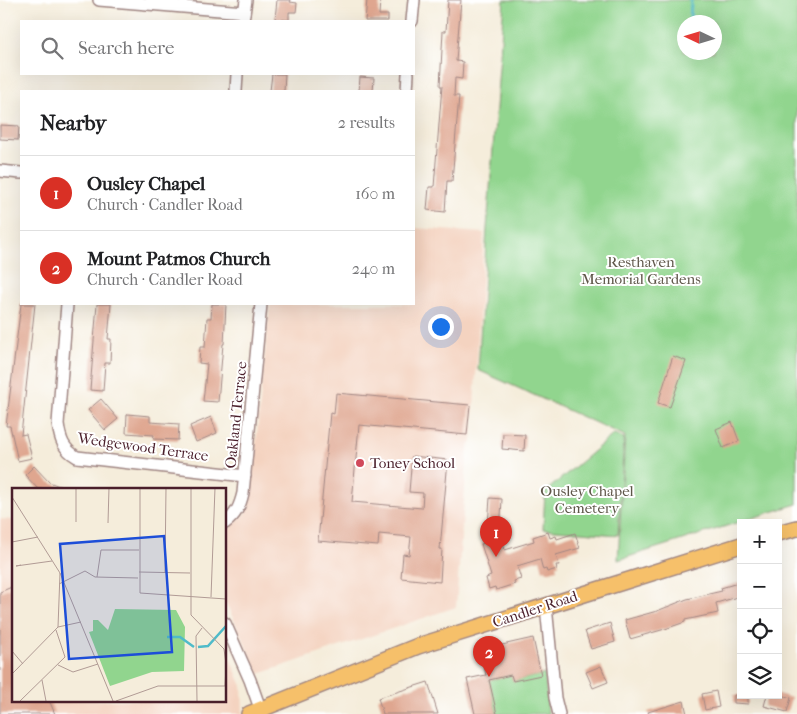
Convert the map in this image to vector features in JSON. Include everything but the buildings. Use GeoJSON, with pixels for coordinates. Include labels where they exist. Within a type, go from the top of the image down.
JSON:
{"type":"FeatureCollection","features":[{"type":"Feature","properties":{"kind":"main road"},"geometry":{"type":"LineString","coordinates":[[782,532],[797,528]]}},
{"type":"Feature","properties":{"kind":"main road","name":"Candler Road"},"geometry":{"type":"LineString","coordinates":[[257,713],[418,646],[737,546]]}},
{"type":"Feature","properties":{"kind":"street"},"geometry":{"type":"LineString","coordinates":[[99,0],[244,17],[246,0]]}},
{"type":"Feature","properties":{"kind":"street"},"geometry":{"type":"LineString","coordinates":[[412,20],[414,0]]}},
{"type":"Feature","properties":{"kind":"street"},"geometry":{"type":"LineString","coordinates":[[236,90],[237,75]]}},
{"type":"Feature","properties":{"kind":"street"},"geometry":{"type":"LineString","coordinates":[[406,90],[408,75]]}},
{"type":"Feature","properties":{"kind":"street"},"geometry":{"type":"LineString","coordinates":[[0,171],[20,174]]}},
{"type":"Feature","properties":{"kind":"street","name":"Wedgewood Terrace"},"geometry":{"type":"LineString","coordinates":[[67,305],[58,424],[60,440],[68,452],[77,456],[245,476]]}},
{"type":"Feature","properties":{"kind":"street","name":"Oakland Terrace"},"geometry":{"type":"LineString","coordinates":[[226,522],[232,518],[239,508],[243,493],[261,305]]}},
{"type":"Feature","properties":{"kind":"street"},"geometry":{"type":"LineString","coordinates":[[546,606],[555,698],[559,714]]}},
{"type":"Feature","properties":{"kind":"street"},"geometry":{"type":"LineString","coordinates":[[226,625],[250,680],[257,713]]}},
{"type":"Feature","properties":{"kind":"shaded area","name":"Toney School"},"geometry":{"type":"Polygon","coordinates":[[[415,228],[484,233],[472,442],[468,447],[456,607],[259,674],[226,603],[226,531],[244,515],[250,501],[270,305],[415,305],[415,228]]]}},
{"type":"Feature","properties":{"kind":"shaded area"},"geometry":{"type":"Polygon","coordinates":[[[0,519],[12,520],[12,702],[226,702],[226,649],[242,686],[243,714],[0,714],[0,519]]]}},
{"type":"Feature","properties":{"kind":"green space","name":"Resthaven Memorial Gardens"},"geometry":{"type":"Polygon","coordinates":[[[504,0],[797,0],[797,504],[749,519],[737,519],[737,523],[618,560],[625,436],[478,370],[504,0]]]}},
{"type":"Feature","properties":{"kind":"green space","name":"Ousley Chapel Cemetery"},"geometry":{"type":"Polygon","coordinates":[[[614,434],[624,438],[618,535],[543,529],[545,492],[614,434]]]}},
{"type":"Feature","properties":{"kind":"green space"},"geometry":{"type":"Polygon","coordinates":[[[545,674],[548,714],[497,714],[489,680],[511,675],[513,681],[545,674]]]}},
{"type":"Feature","properties":{"kind":"waterway"},"geometry":{"type":"LineString","coordinates":[[690,15],[691,0]]}},
{"type":"Feature","properties":{"kind":"place","name":"Toney School"},"geometry":{"type":"Point","coordinates":[360,463]}},
{"type":"Feature","properties":{"kind":"place","name":"Ousley Chapel"},"geometry":{"type":"Point","coordinates":[496,557]}},
{"type":"Feature","properties":{"kind":"place","name":"Mount Patmos Church"},"geometry":{"type":"Point","coordinates":[489,677]}}]}
